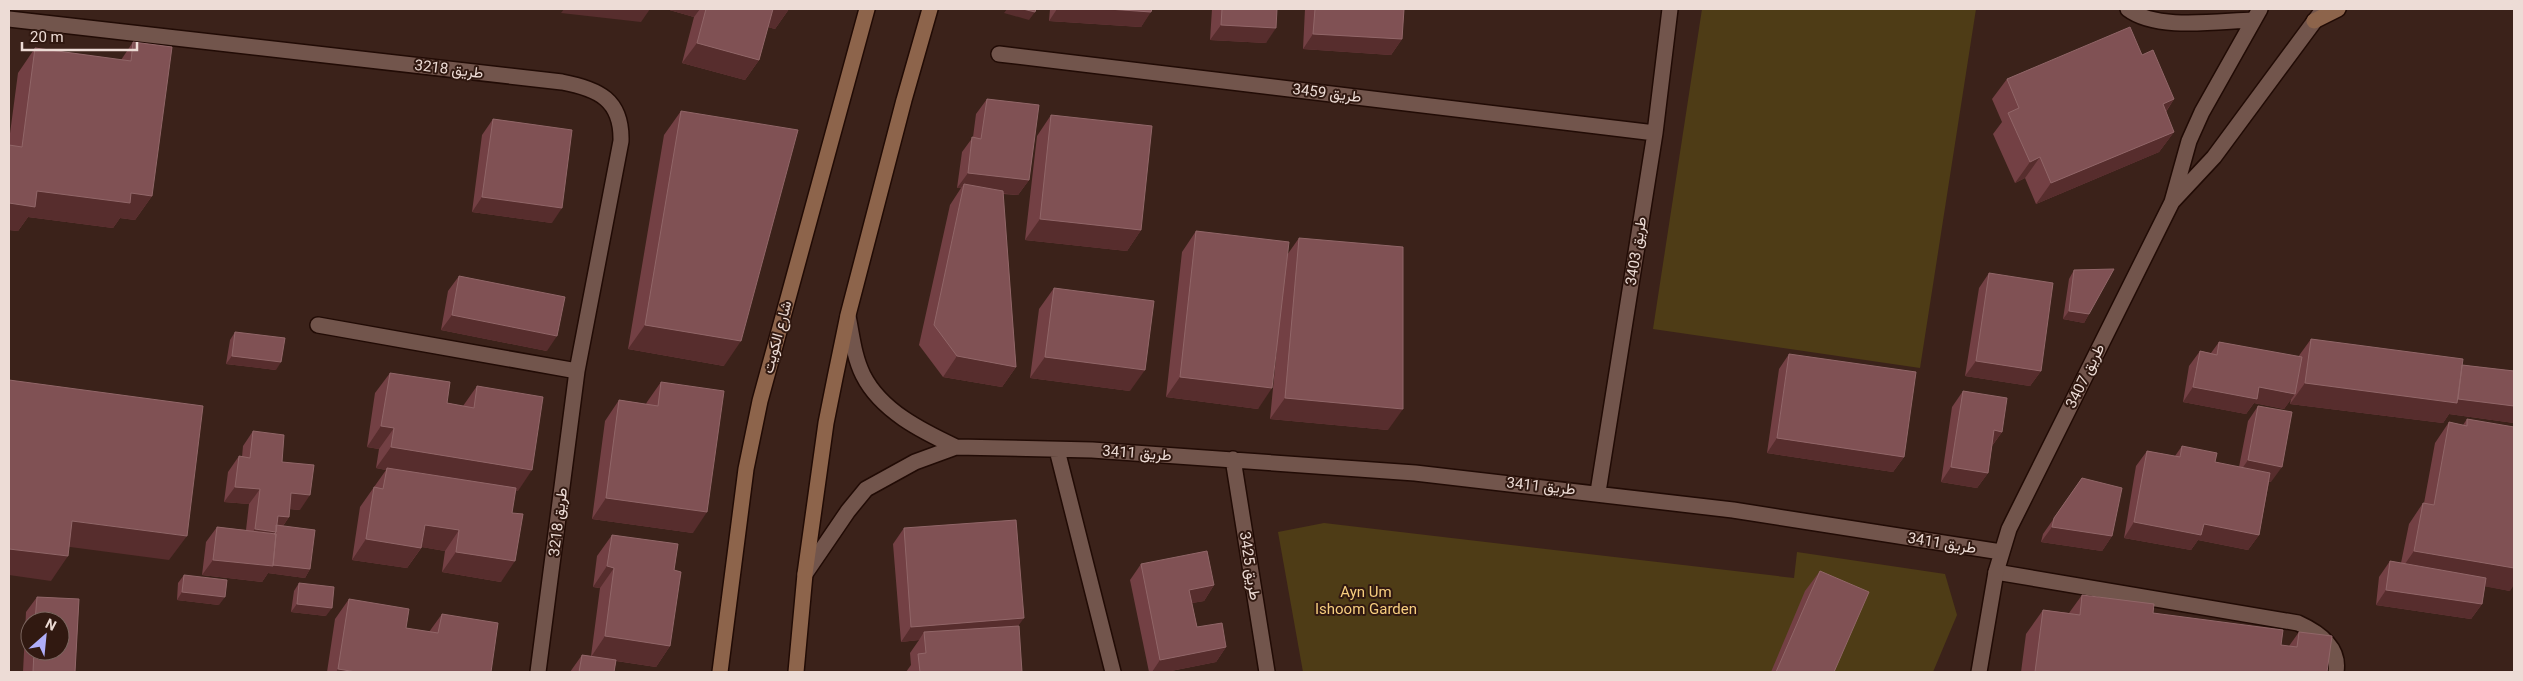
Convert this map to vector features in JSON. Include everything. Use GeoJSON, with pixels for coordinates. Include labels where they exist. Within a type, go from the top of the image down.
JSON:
{"type":"FeatureCollection","features":[{"type":"Feature","properties":{"kind":"main road","name":"شارع الكويت"},"geometry":{"type":"LineString","coordinates":[[720,672],[746,469],[760,401],[867,9]]}},
{"type":"Feature","properties":{"kind":"main road"},"geometry":{"type":"LineString","coordinates":[[796,672],[805,574],[826,423],[848,314],[930,9]]}},
{"type":"Feature","properties":{"kind":"main road"},"geometry":{"type":"LineString","coordinates":[[2314,21],[2338,9]]}},
{"type":"Feature","properties":{"kind":"street","name":"طريق 3403"},"geometry":{"type":"LineString","coordinates":[[1598,492],[1655,133],[1670,9]]}},
{"type":"Feature","properties":{"kind":"street"},"geometry":{"type":"LineString","coordinates":[[2128,9],[2136,15],[2165,22],[2256,14]]}},
{"type":"Feature","properties":{"kind":"street","name":"طريق 3407"},"geometry":{"type":"LineString","coordinates":[[2172,202],[2214,157],[2324,9]]}},
{"type":"Feature","properties":{"kind":"street","name":"طريق 3407"},"geometry":{"type":"LineString","coordinates":[[2001,552],[2010,529],[2172,202],[2179,172],[2195,126],[2256,14]]}},
{"type":"Feature","properties":{"kind":"street","name":"طريق 3218"},"geometry":{"type":"LineString","coordinates":[[9,19],[562,82],[587,87],[601,94],[613,107],[622,123],[621,142],[577,372],[538,672]]}},
{"type":"Feature","properties":{"kind":"street","name":"طريق 3459"},"geometry":{"type":"LineString","coordinates":[[999,54],[1655,133]]}},
{"type":"Feature","properties":{"kind":"street","name":"طريق 3411"},"geometry":{"type":"LineString","coordinates":[[848,314],[855,356],[864,377],[876,392],[897,414],[923,431],[956,447]]}},
{"type":"Feature","properties":{"kind":"street"},"geometry":{"type":"LineString","coordinates":[[318,325],[577,372]]}},
{"type":"Feature","properties":{"kind":"street","name":"طريق 3411"},"geometry":{"type":"LineString","coordinates":[[805,574],[848,511],[866,489],[915,462],[956,447],[1233,459],[1415,473],[1598,492],[1733,510],[2001,552]]}},
{"type":"Feature","properties":{"kind":"street"},"geometry":{"type":"LineString","coordinates":[[1057,450],[1113,672]]}},
{"type":"Feature","properties":{"kind":"street","name":"طريق 3425"},"geometry":{"type":"LineString","coordinates":[[1233,459],[1267,672]]}},
{"type":"Feature","properties":{"kind":"street"},"geometry":{"type":"LineString","coordinates":[[1979,672],[2001,552]]}},
{"type":"Feature","properties":{"kind":"street"},"geometry":{"type":"LineString","coordinates":[[1996,572],[2298,623],[2312,629],[2324,638],[2332,652],[2336,672]]}},
{"type":"Feature","properties":{"kind":"green space"},"geometry":{"type":"Polygon","coordinates":[[[1702,9],[1976,9],[1920,368],[1653,329],[1702,9]]]}},
{"type":"Feature","properties":{"kind":"green space","name":"Ayn Um Ishoom Garden"},"geometry":{"type":"Polygon","coordinates":[[[1324,523],[1794,578],[1797,552],[1945,574],[1957,615],[1933,672],[1303,672],[1278,532],[1324,523]]]}},
{"type":"Feature","properties":{"kind":"building"},"geometry":{"type":"Polygon","coordinates":[[[706,9],[773,9],[759,60],[697,43],[706,9]]]}},
{"type":"Feature","properties":{"kind":"building"},"geometry":{"type":"Polygon","coordinates":[[[1023,9],[1036,9],[1035,12],[1023,9]]]}},
{"type":"Feature","properties":{"kind":"building"},"geometry":{"type":"Polygon","coordinates":[[[1108,9],[1152,9],[1151,12],[1108,9]]]}},
{"type":"Feature","properties":{"kind":"building"},"geometry":{"type":"Polygon","coordinates":[[[1222,9],[1277,9],[1276,28],[1221,25],[1222,9]]]}},
{"type":"Feature","properties":{"kind":"building"},"geometry":{"type":"Polygon","coordinates":[[[1315,9],[1404,9],[1402,39],[1313,34],[1315,9]]]}},
{"type":"Feature","properties":{"kind":"building"},"geometry":{"type":"Polygon","coordinates":[[[2130,27],[2142,55],[2153,50],[2174,99],[2163,104],[2174,132],[2051,183],[2040,157],[2030,162],[2008,113],[2019,108],[2007,79],[2130,27]]]}},
{"type":"Feature","properties":{"kind":"building"},"geometry":{"type":"Polygon","coordinates":[[[133,42],[172,47],[152,196],[131,193],[130,203],[37,191],[35,207],[9,203],[9,145],[22,147],[35,48],[131,61],[133,42]]]}},
{"type":"Feature","properties":{"kind":"building"},"geometry":{"type":"Polygon","coordinates":[[[987,99],[1039,105],[1029,180],[968,173],[972,137],[981,139],[987,99]]]}},
{"type":"Feature","properties":{"kind":"building"},"geometry":{"type":"Polygon","coordinates":[[[681,111],[798,130],[741,341],[645,325],[681,111]]]}},
{"type":"Feature","properties":{"kind":"building"},"geometry":{"type":"Polygon","coordinates":[[[1051,115],[1152,126],[1141,230],[1040,219],[1051,115]]]}},
{"type":"Feature","properties":{"kind":"building"},"geometry":{"type":"Polygon","coordinates":[[[493,119],[572,130],[562,208],[482,197],[493,119]]]}},
{"type":"Feature","properties":{"kind":"building"},"geometry":{"type":"Polygon","coordinates":[[[964,184],[1003,191],[1016,367],[957,356],[934,325],[964,184]]]}},
{"type":"Feature","properties":{"kind":"building"},"geometry":{"type":"Polygon","coordinates":[[[1196,231],[1289,242],[1272,388],[1180,377],[1196,231]]]}},
{"type":"Feature","properties":{"kind":"building"},"geometry":{"type":"Polygon","coordinates":[[[1299,238],[1403,247],[1403,409],[1285,398],[1299,238]]]}},
{"type":"Feature","properties":{"kind":"building"},"geometry":{"type":"Polygon","coordinates":[[[2114,269],[2089,314],[2069,311],[2074,270],[2114,269]]]}},
{"type":"Feature","properties":{"kind":"building"},"geometry":{"type":"Polygon","coordinates":[[[1989,273],[2053,283],[2041,371],[1976,361],[1989,273]]]}},
{"type":"Feature","properties":{"kind":"building"},"geometry":{"type":"Polygon","coordinates":[[[459,276],[565,297],[557,336],[452,315],[459,276]]]}},
{"type":"Feature","properties":{"kind":"building"},"geometry":{"type":"Polygon","coordinates":[[[1054,288],[1154,301],[1145,370],[1045,357],[1054,288]]]}},
{"type":"Feature","properties":{"kind":"building"},"geometry":{"type":"Polygon","coordinates":[[[235,332],[285,338],[281,362],[232,356],[235,332]]]}},
{"type":"Feature","properties":{"kind":"building"},"geometry":{"type":"Polygon","coordinates":[[[2311,339],[2463,359],[2457,403],[2305,383],[2311,339]]]}},
{"type":"Feature","properties":{"kind":"building"},"geometry":{"type":"Polygon","coordinates":[[[2219,342],[2302,357],[2295,394],[2259,387],[2257,399],[2193,387],[2200,351],[2217,355],[2219,342]]]}},
{"type":"Feature","properties":{"kind":"building"},"geometry":{"type":"Polygon","coordinates":[[[1789,354],[1916,372],[1904,457],[1777,438],[1789,354]]]}},
{"type":"Feature","properties":{"kind":"building"},"geometry":{"type":"Polygon","coordinates":[[[2462,365],[2514,371],[2514,406],[2458,399],[2462,365]]]}},
{"type":"Feature","properties":{"kind":"building"},"geometry":{"type":"Polygon","coordinates":[[[390,373],[450,382],[447,403],[474,408],[477,386],[543,397],[532,470],[391,447],[394,428],[381,426],[390,373]]]}},
{"type":"Feature","properties":{"kind":"building"},"geometry":{"type":"Polygon","coordinates":[[[9,380],[203,406],[187,536],[72,521],[68,556],[9,549],[9,380]]]}},
{"type":"Feature","properties":{"kind":"building"},"geometry":{"type":"Polygon","coordinates":[[[661,382],[724,391],[707,512],[606,498],[619,400],[658,406],[661,382]]]}},
{"type":"Feature","properties":{"kind":"building"},"geometry":{"type":"Polygon","coordinates":[[[1963,391],[2007,398],[2002,432],[1994,430],[1988,473],[1951,467],[1963,391]]]}},
{"type":"Feature","properties":{"kind":"building"},"geometry":{"type":"Polygon","coordinates":[[[2258,406],[2292,412],[2282,467],[2248,460],[2258,406]]]}},
{"type":"Feature","properties":{"kind":"building"},"geometry":{"type":"Polygon","coordinates":[[[2467,419],[2514,427],[2514,568],[2414,551],[2423,503],[2434,505],[2449,422],[2467,426],[2467,419]]]}},
{"type":"Feature","properties":{"kind":"building"},"geometry":{"type":"Polygon","coordinates":[[[253,431],[284,435],[282,462],[314,465],[310,495],[291,493],[289,517],[278,516],[276,532],[255,529],[260,489],[235,487],[239,456],[250,458],[253,431]]]}},
{"type":"Feature","properties":{"kind":"building"},"geometry":{"type":"Polygon","coordinates":[[[2182,446],[2217,453],[2215,462],[2270,473],[2259,535],[2204,524],[2201,535],[2134,522],[2147,451],[2180,457],[2182,446]]]}},
{"type":"Feature","properties":{"kind":"building"},"geometry":{"type":"Polygon","coordinates":[[[387,468],[516,488],[512,513],[523,514],[515,561],[456,552],[459,530],[425,525],[421,548],[366,539],[374,487],[383,489],[387,468]]]}},
{"type":"Feature","properties":{"kind":"building"},"geometry":{"type":"Polygon","coordinates":[[[2082,478],[2122,488],[2112,536],[2052,527],[2054,518],[2082,478]]]}},
{"type":"Feature","properties":{"kind":"building"},"geometry":{"type":"Polygon","coordinates":[[[1016,520],[1024,618],[911,627],[904,528],[1016,520]]]}},
{"type":"Feature","properties":{"kind":"building"},"geometry":{"type":"Polygon","coordinates":[[[276,525],[315,530],[310,569],[273,565],[276,525]]]}},
{"type":"Feature","properties":{"kind":"building"},"geometry":{"type":"Polygon","coordinates":[[[217,527],[276,534],[273,566],[213,560],[217,527]]]}},
{"type":"Feature","properties":{"kind":"building"},"geometry":{"type":"Polygon","coordinates":[[[612,535],[678,544],[674,570],[681,572],[670,646],[605,636],[614,568],[607,566],[612,535]]]}},
{"type":"Feature","properties":{"kind":"building"},"geometry":{"type":"Polygon","coordinates":[[[1207,551],[1214,585],[1189,590],[1197,627],[1222,623],[1226,647],[1160,660],[1141,564],[1207,551]]]}},
{"type":"Feature","properties":{"kind":"building"},"geometry":{"type":"Polygon","coordinates":[[[2390,561],[2486,578],[2482,604],[2386,590],[2390,561]]]}},
{"type":"Feature","properties":{"kind":"building"},"geometry":{"type":"Polygon","coordinates":[[[1820,571],[1869,592],[1834,672],[1776,672],[1820,571]]]}},
{"type":"Feature","properties":{"kind":"building"},"geometry":{"type":"Polygon","coordinates":[[[184,575],[227,580],[225,597],[182,592],[184,575]]]}},
{"type":"Feature","properties":{"kind":"building"},"geometry":{"type":"Polygon","coordinates":[[[299,583],[334,587],[332,608],[297,604],[299,583]]]}},
{"type":"Feature","properties":{"kind":"building"},"geometry":{"type":"Polygon","coordinates":[[[2082,595],[2154,604],[2153,613],[2283,630],[2281,645],[2297,647],[2299,632],[2332,636],[2327,672],[2035,672],[2043,610],[2080,615],[2082,595]]]}},
{"type":"Feature","properties":{"kind":"building"},"geometry":{"type":"Polygon","coordinates":[[[37,597],[79,599],[75,672],[33,672],[34,661],[70,661],[70,611],[36,611],[37,597]]]}},
{"type":"Feature","properties":{"kind":"building"},"geometry":{"type":"Polygon","coordinates":[[[349,599],[409,609],[406,628],[438,633],[442,614],[498,623],[491,672],[356,672],[338,669],[349,599]]]}},
{"type":"Feature","properties":{"kind":"building"},"geometry":{"type":"Polygon","coordinates":[[[1019,626],[1022,672],[920,672],[918,654],[926,653],[924,632],[1019,626]]]}},
{"type":"Feature","properties":{"kind":"building"},"geometry":{"type":"Polygon","coordinates":[[[582,655],[616,660],[614,672],[579,672],[582,655]]]}}]}
